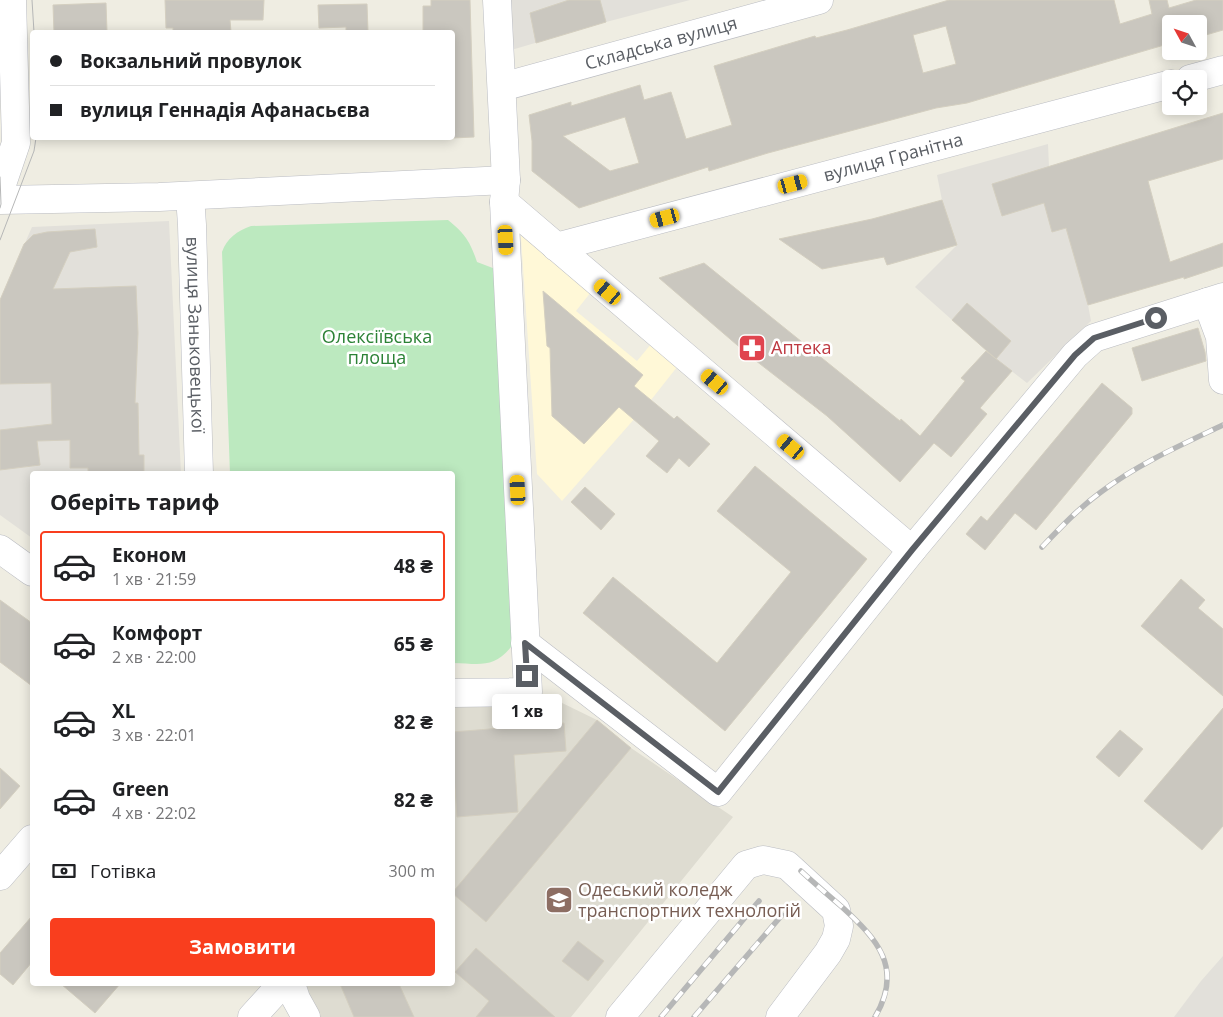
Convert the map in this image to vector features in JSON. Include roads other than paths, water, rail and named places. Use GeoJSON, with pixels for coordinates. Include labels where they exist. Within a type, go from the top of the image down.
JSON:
{"type":"FeatureCollection","features":[{"type":"Feature","properties":{"kind":"street"},"geometry":{"type":"LineString","coordinates":[[0,190],[16,143],[12,0]]}},
{"type":"Feature","properties":{"kind":"street"},"geometry":{"type":"LineString","coordinates":[[455,693],[528,692],[497,0]]}},
{"type":"Feature","properties":{"kind":"street","name":"Складська вулиця"},"geometry":{"type":"LineString","coordinates":[[502,87],[819,0]]}},
{"type":"Feature","properties":{"kind":"street"},"geometry":{"type":"LineString","coordinates":[[1207,74],[1223,70]]}},
{"type":"Feature","properties":{"kind":"street","name":"вулиця Гранітна"},"geometry":{"type":"LineString","coordinates":[[556,247],[1162,86]]}},
{"type":"Feature","properties":{"kind":"street"},"geometry":{"type":"LineString","coordinates":[[0,200],[505,191],[556,247],[912,550]]}},
{"type":"Feature","properties":{"kind":"street","name":"вулиця Заньковецької"},"geometry":{"type":"LineString","coordinates":[[190,196],[199,471]]}},
{"type":"Feature","properties":{"kind":"street"},"geometry":{"type":"LineString","coordinates":[[525,643],[718,792],[912,550],[1075,355],[1094,338],[1215,300],[1223,380]]}},
{"type":"Feature","properties":{"kind":"street"},"geometry":{"type":"LineString","coordinates":[[0,549],[30,571]]}},
{"type":"Feature","properties":{"kind":"street"},"geometry":{"type":"LineString","coordinates":[[0,876],[30,841]]}},
{"type":"Feature","properties":{"kind":"street"},"geometry":{"type":"LineString","coordinates":[[620,1017],[746,865],[763,860],[787,865],[836,910],[839,926],[836,939],[828,953],[780,1017]]}},
{"type":"Feature","properties":{"kind":"street"},"geometry":{"type":"LineString","coordinates":[[252,1017],[280,986]]}},
{"type":"Feature","properties":{"kind":"street"},"geometry":{"type":"LineString","coordinates":[[292,986],[296,999],[306,1017]]}},
{"type":"Feature","properties":{"kind":"tram line"},"geometry":{"type":"LineString","coordinates":[[32,0],[34,30]]}},
{"type":"Feature","properties":{"kind":"tram line"},"geometry":{"type":"LineString","coordinates":[[0,240],[34,151],[36,140]]}},
{"type":"Feature","properties":{"kind":"tram line"},"geometry":{"type":"LineString","coordinates":[[0,177],[0,208]]}},
{"type":"Feature","properties":{"kind":"railway"},"geometry":{"type":"LineString","coordinates":[[1042,547],[1078,511],[1115,482],[1160,456],[1223,425]]}},
{"type":"Feature","properties":{"kind":"railway"},"geometry":{"type":"LineString","coordinates":[[801,871],[855,919],[875,943],[882,956],[887,969],[887,984],[883,1000],[875,1017]]}},
{"type":"Feature","properties":{"kind":"railway"},"geometry":{"type":"LineString","coordinates":[[661,1017],[759,901]]}},
{"type":"Feature","properties":{"kind":"railway"},"geometry":{"type":"LineString","coordinates":[[694,1017],[782,915]]}},
{"type":"Feature","properties":{"kind":"place","name":"Аптека"},"geometry":{"type":"Point","coordinates":[752,348]}},
{"type":"Feature","properties":{"kind":"place","name":"Одеський коледж транспортних технологій"},"geometry":{"type":"Point","coordinates":[559,900]}},
{"type":"Feature","properties":{"kind":"park label","name":"Олексіївська площа"},"geometry":{"type":"Point","coordinates":[377,347]}}]}
